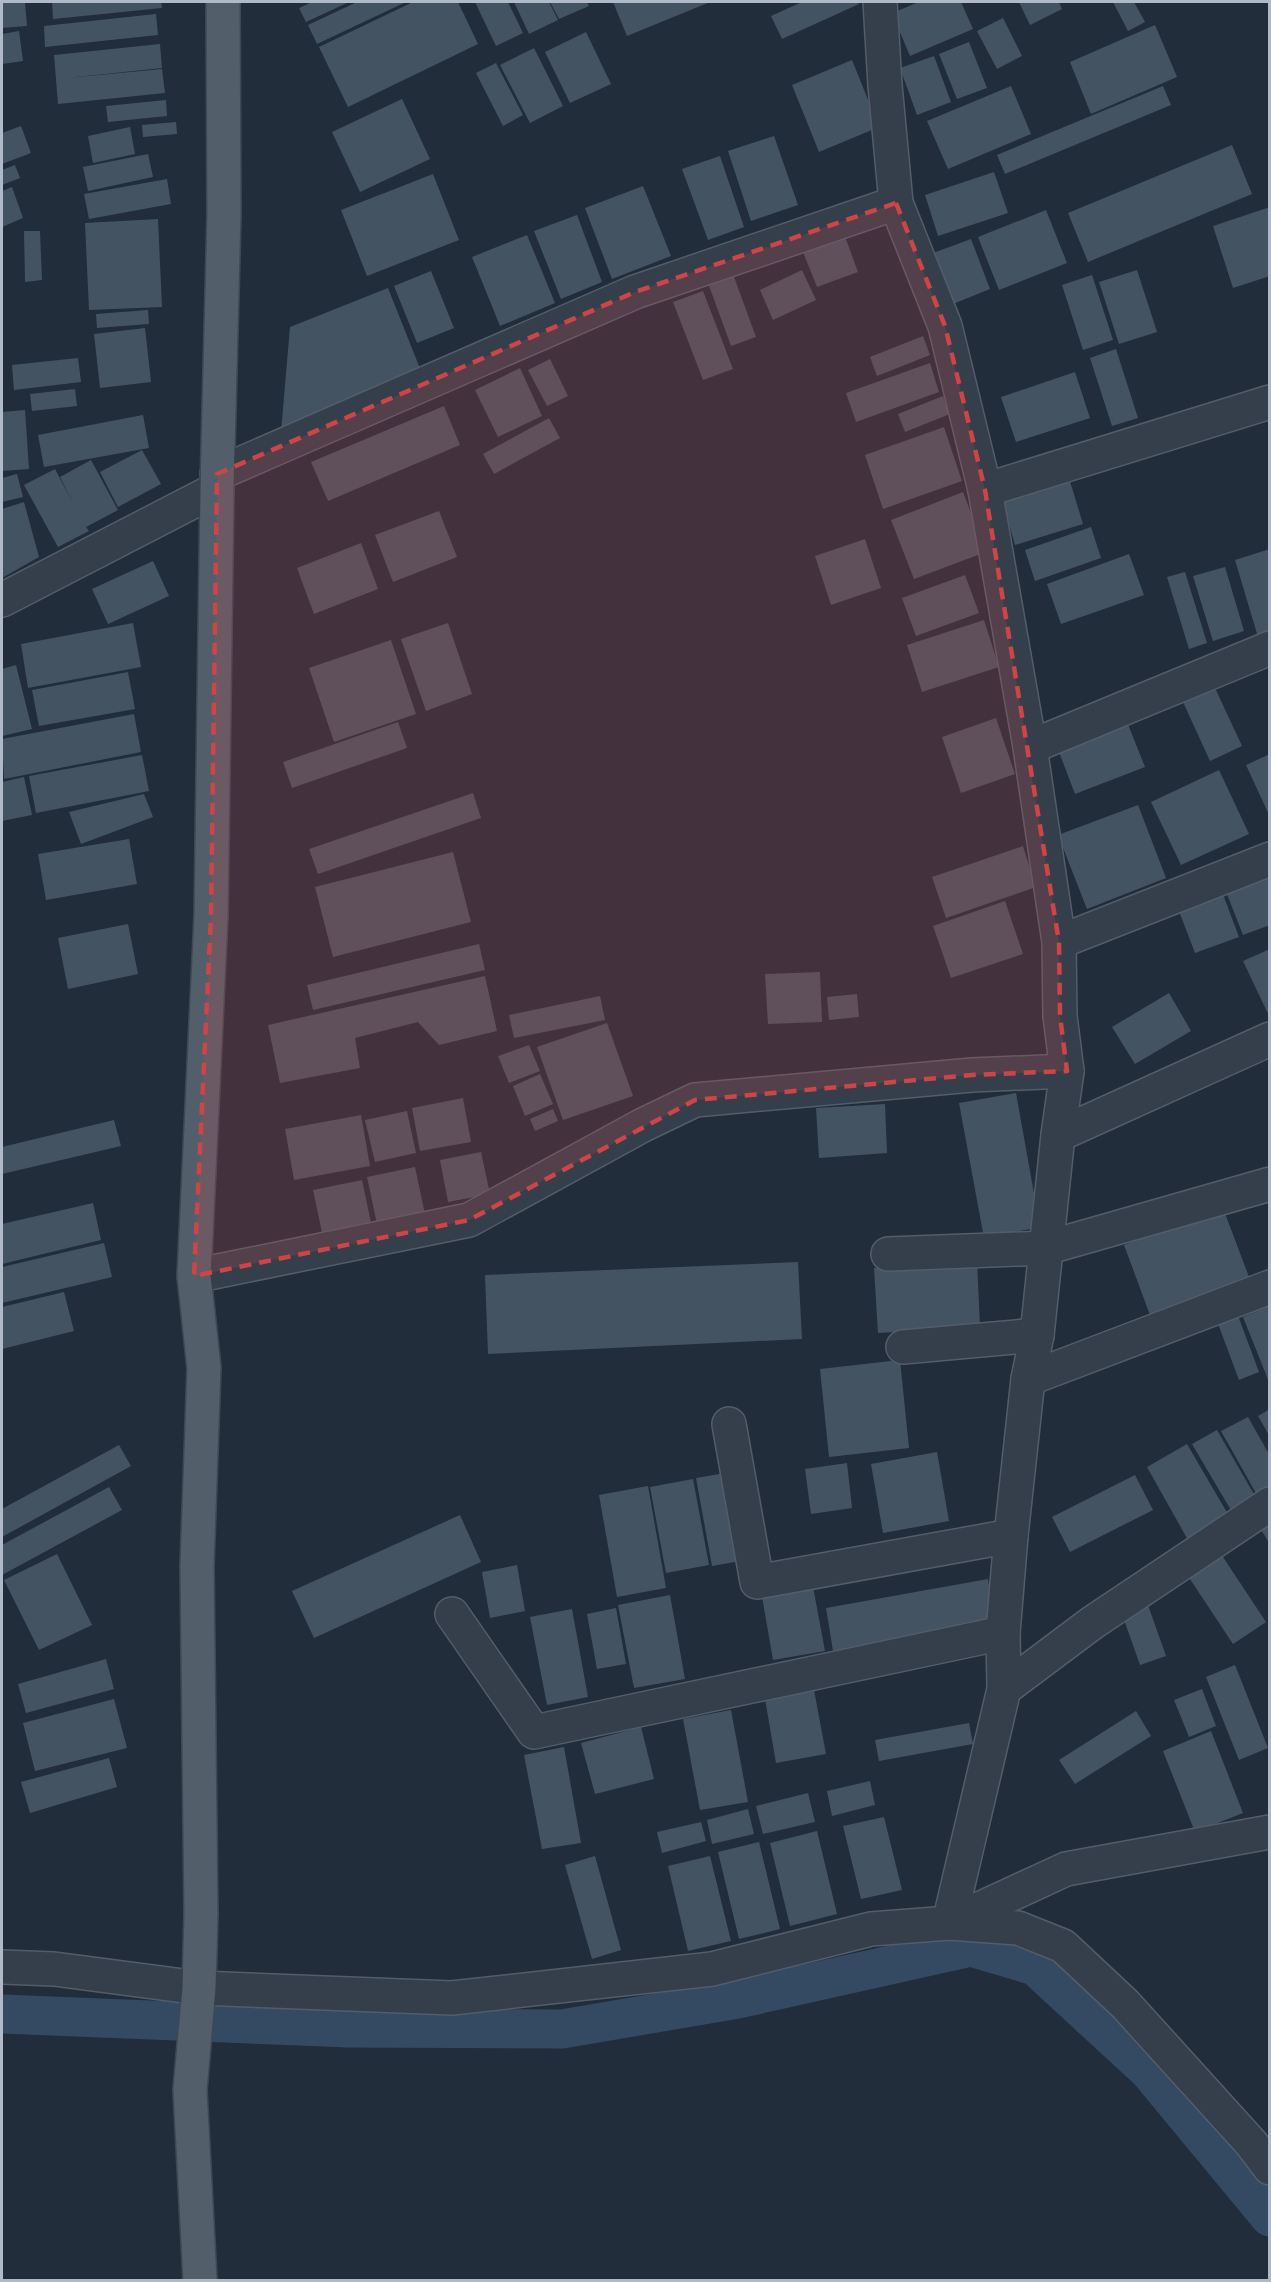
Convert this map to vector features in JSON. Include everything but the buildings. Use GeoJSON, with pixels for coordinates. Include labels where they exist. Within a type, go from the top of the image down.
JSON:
{"type":"FeatureCollection","features":[{"type":"Feature","properties":{"kind":"main road"},"geometry":{"type":"LineString","coordinates":[[200,2280],[190,2090],[197,2002],[201,1903],[197,1566],[204,1368],[194,1276],[211,916],[217,482],[224,214],[223,2]]}},
{"type":"Feature","properties":{"kind":"street"},"geometry":{"type":"LineString","coordinates":[[880,2],[896,202],[945,326],[986,490],[1030,747],[1059,942],[1060,1016],[1067,1071],[1037,1335],[1028,1379],[1011,1536],[1003,1633],[1004,1689],[949,1923]]}},
{"type":"Feature","properties":{"kind":"street"},"geometry":{"type":"LineString","coordinates":[[2,600],[217,482],[635,292],[896,202]]}},
{"type":"Feature","properties":{"kind":"street"},"geometry":{"type":"LineString","coordinates":[[986,490],[1269,402]]}},
{"type":"Feature","properties":{"kind":"street"},"geometry":{"type":"LineString","coordinates":[[1030,747],[1269,648]]}},
{"type":"Feature","properties":{"kind":"street"},"geometry":{"type":"LineString","coordinates":[[1059,942],[1269,859]]}},
{"type":"Feature","properties":{"kind":"street"},"geometry":{"type":"LineString","coordinates":[[1058,1135],[1269,1039]]}},
{"type":"Feature","properties":{"kind":"street"},"geometry":{"type":"LineString","coordinates":[[194,1276],[469,1220],[643,1125],[695,1100],[972,1075],[1067,1071]]}},
{"type":"Feature","properties":{"kind":"street"},"geometry":{"type":"LineString","coordinates":[[888,1254],[1046,1248],[1269,1184]]}},
{"type":"Feature","properties":{"kind":"street"},"geometry":{"type":"LineString","coordinates":[[1028,1379],[1269,1287]]}},
{"type":"Feature","properties":{"kind":"street"},"geometry":{"type":"LineString","coordinates":[[903,1347],[1037,1335]]}},
{"type":"Feature","properties":{"kind":"street"},"geometry":{"type":"LineString","coordinates":[[729,1425],[757,1582],[1011,1536]]}},
{"type":"Feature","properties":{"kind":"street"},"geometry":{"type":"LineString","coordinates":[[1004,1689],[1092,1623],[1269,1504]]}},
{"type":"Feature","properties":{"kind":"street"},"geometry":{"type":"LineString","coordinates":[[452,1614],[534,1732],[1003,1633]]}},
{"type":"Feature","properties":{"kind":"street"},"geometry":{"type":"LineString","coordinates":[[949,1923],[1066,1869],[1269,1832]]}},
{"type":"Feature","properties":{"kind":"street"},"geometry":{"type":"LineString","coordinates":[[2,1967],[54,1969],[197,2002],[452,1998],[712,1969],[871,1929],[949,1923],[1018,1928],[1063,1946],[1125,2004],[1263,2151]]}},
{"type":"Feature","properties":{"kind":"highlighted area"},"geometry":{"type":"Polygon","coordinates":[[[896,203],[945,326],[985,490],[1059,942],[1060,1016],[1067,1071],[972,1075],[695,1100],[469,1220],[194,1276],[211,916],[217,474],[635,292],[896,203]]]}},
{"type":"Feature","properties":{"kind":"waterway"},"geometry":{"type":"LineString","coordinates":[[2,2014],[349,2028],[562,2029],[738,1999],[971,1947],[1035,1966],[1149,2071],[1270,2217]]}}]}
